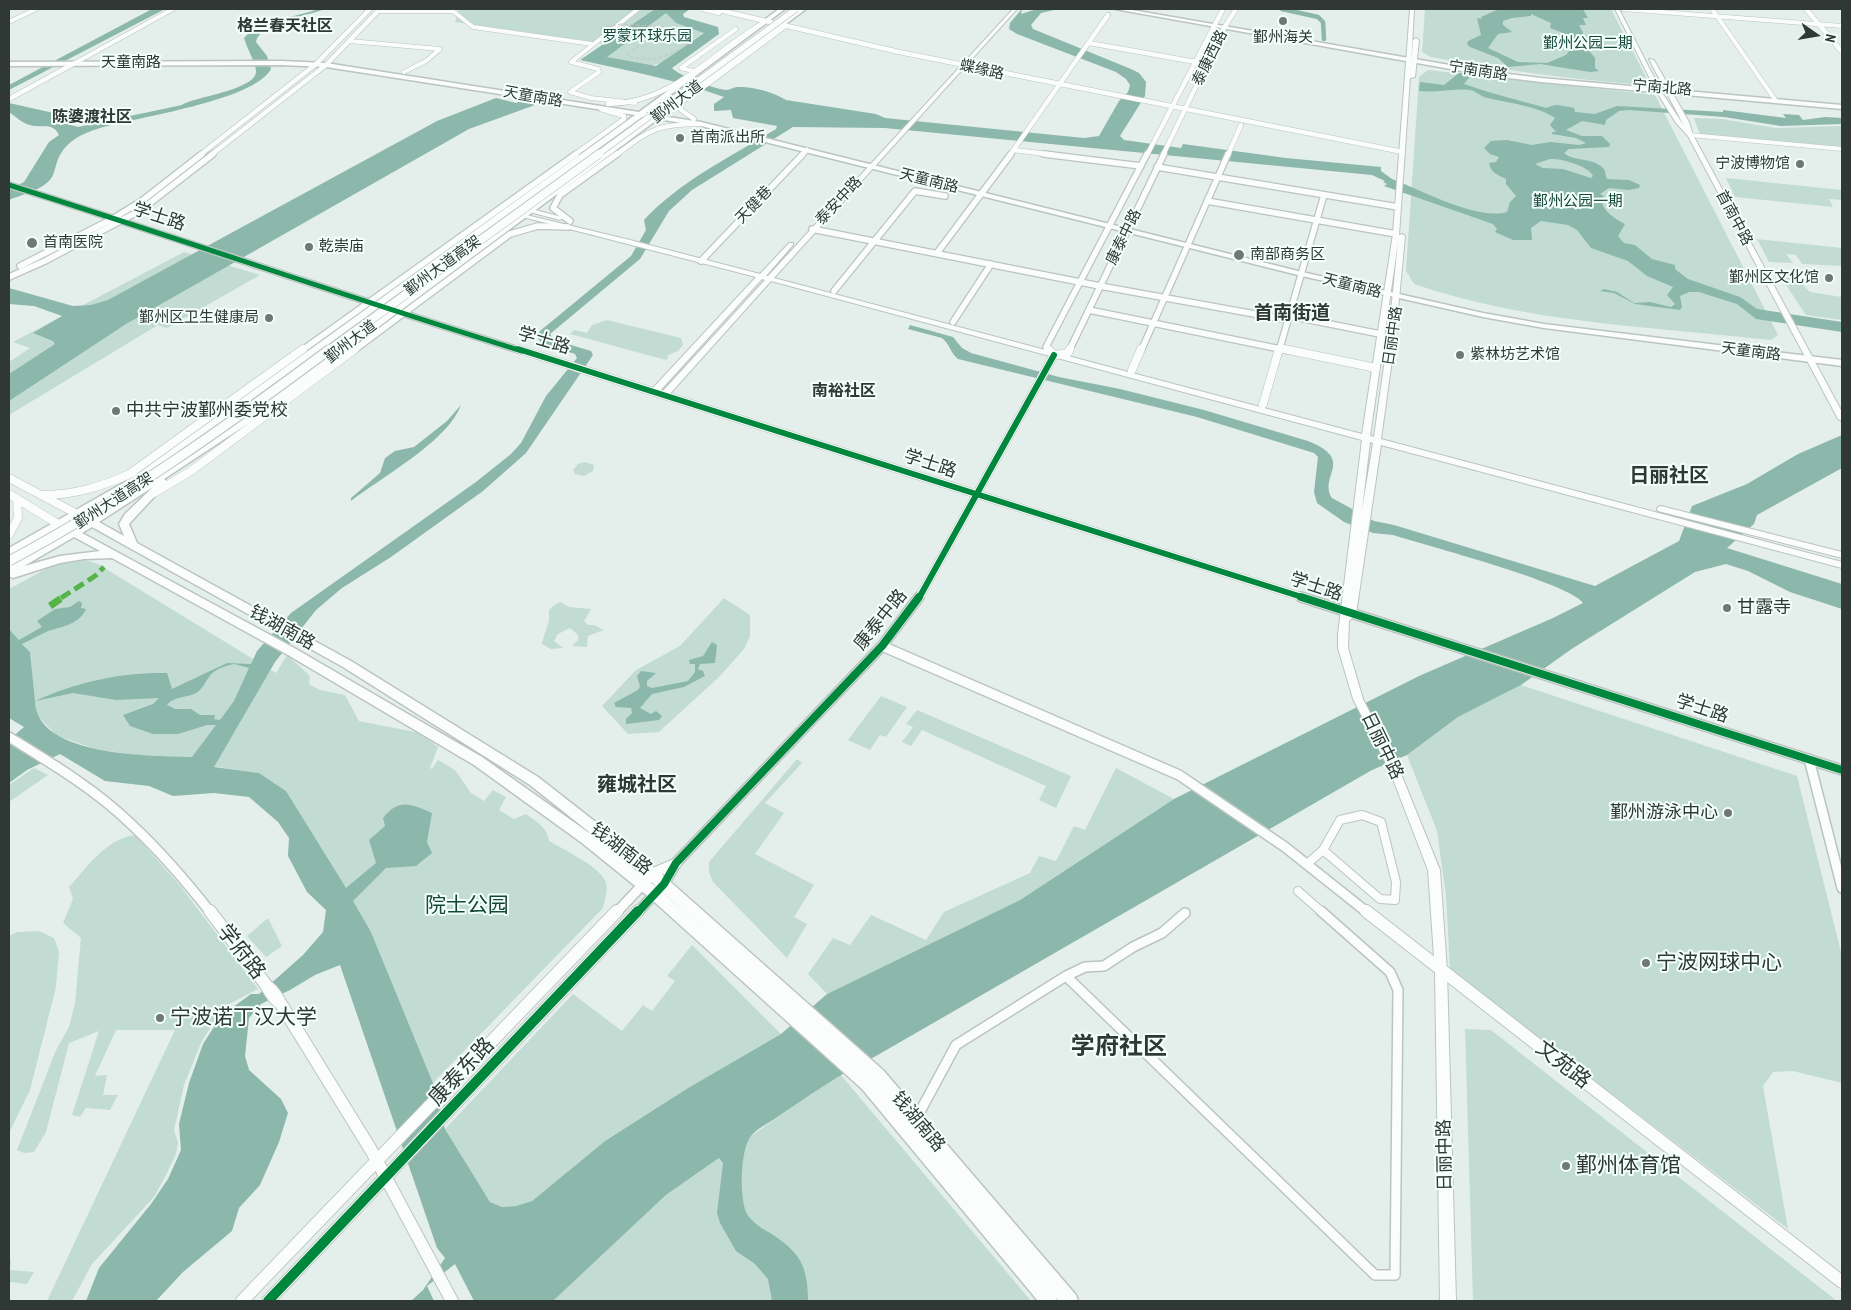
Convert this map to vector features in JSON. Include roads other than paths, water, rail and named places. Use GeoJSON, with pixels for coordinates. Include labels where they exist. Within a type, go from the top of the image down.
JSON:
{"type":"FeatureCollection","features":[{"type":"Feature","properties":{"kind":"main road","name":"鄞州大道"},"geometry":{"type":"LineString","coordinates":[[9,554],[135,480],[175,452],[640,115],[691,74],[782,9]]}},
{"type":"Feature","properties":{"kind":"main road","name":"鄞州大道高架"},"geometry":{"type":"LineString","coordinates":[[9,554],[123,490],[391,300],[787,9]]}},
{"type":"Feature","properties":{"kind":"main road","name":"鄞州大道高架"},"geometry":{"type":"LineString","coordinates":[[9,562],[113,504],[248,409],[796,9]]}},
{"type":"Feature","properties":{"kind":"main road","name":"鄞州大道"},"geometry":{"type":"LineString","coordinates":[[11,573],[175,469],[249,419],[397,312],[529,210],[707,82],[803,9]]}},
{"type":"Feature","properties":{"kind":"main road","name":"泰安中路"},"geometry":{"type":"LineString","coordinates":[[665,394],[766,275],[812,229],[1006,9]]}},
{"type":"Feature","properties":{"kind":"main road","name":"泰安中路"},"geometry":{"type":"LineString","coordinates":[[958,64],[1014,9]]}},
{"type":"Feature","properties":{"kind":"main road","name":"宁南南路"},"geometry":{"type":"LineString","coordinates":[[1118,9],[1216,24]]}},
{"type":"Feature","properties":{"kind":"main road","name":"宁南南路"},"geometry":{"type":"LineString","coordinates":[[1141,9],[1316,44],[1408,58]]}},
{"type":"Feature","properties":{"kind":"main road"},"geometry":{"type":"LineString","coordinates":[[1402,193],[1412,9]]}},
{"type":"Feature","properties":{"kind":"main road"},"geometry":{"type":"LineString","coordinates":[[1409,80],[1415,60],[1419,9]]}},
{"type":"Feature","properties":{"kind":"main road","name":"首南中路"},"geometry":{"type":"LineString","coordinates":[[1621,10],[1659,89],[1677,121],[1690,135]]}},
{"type":"Feature","properties":{"kind":"main road","name":"首南中路"},"geometry":{"type":"LineString","coordinates":[[1621,10],[1687,124],[1690,135],[1808,357]]}},
{"type":"Feature","properties":{"kind":"main road","name":"宁南南路"},"geometry":{"type":"LineString","coordinates":[[1226,26],[1408,58],[1446,67],[1668,90],[1842,105]]}},
{"type":"Feature","properties":{"kind":"main road","name":"宁南南路"},"geometry":{"type":"LineString","coordinates":[[1415,60],[1483,71]]}},
{"type":"Feature","properties":{"kind":"main road","name":"天童南路"},"geometry":{"type":"LineString","coordinates":[[9,62],[36,64],[74,62],[275,61],[327,63],[404,72],[648,109],[1389,292],[1544,326],[1808,357],[1842,363]]}},
{"type":"Feature","properties":{"kind":"main road"},"geometry":{"type":"LineString","coordinates":[[9,62],[74,62]]}},
{"type":"Feature","properties":{"kind":"main road","name":"天童南路"},"geometry":{"type":"LineString","coordinates":[[327,63],[701,124],[870,164]]}},
{"type":"Feature","properties":{"kind":"main road","name":"泰安中路"},"geometry":{"type":"LineString","coordinates":[[655,391],[870,164]]}},
{"type":"Feature","properties":{"kind":"main road","name":"日丽中路"},"geometry":{"type":"LineString","coordinates":[[1402,193],[1398,207],[1389,292],[1380,334],[1367,435],[1362,505],[1343,648],[1358,699],[1394,769],[1434,870],[1441,971],[1448,1301]]}},
{"type":"Feature","properties":{"kind":"main road","name":"日丽中路"},"geometry":{"type":"LineString","coordinates":[[1362,505],[1378,438],[1398,294],[1402,193]]}},
{"type":"Feature","properties":{"kind":"main road"},"geometry":{"type":"LineString","coordinates":[[514,206],[652,248],[703,259]]}},
{"type":"Feature","properties":{"kind":"main road"},"geometry":{"type":"LineString","coordinates":[[506,212],[569,224],[834,291],[1263,404],[1367,435]]}},
{"type":"Feature","properties":{"kind":"main road"},"geometry":{"type":"LineString","coordinates":[[766,275],[1054,355],[1367,435],[1842,565]]}},
{"type":"Feature","properties":{"kind":"main road","name":"天童南路"},"geometry":{"type":"LineString","coordinates":[[1808,357],[1842,358]]}},
{"type":"Feature","properties":{"kind":"main road"},"geometry":{"type":"LineString","coordinates":[[1808,357],[1842,419]]}},
{"type":"Feature","properties":{"kind":"main road"},"geometry":{"type":"LineString","coordinates":[[1378,438],[1842,555]]}},
{"type":"Feature","properties":{"kind":"main road"},"geometry":{"type":"LineString","coordinates":[[132,545],[124,524],[175,469]]}},
{"type":"Feature","properties":{"kind":"main road","name":"钱湖南路"},"geometry":{"type":"LineString","coordinates":[[77,514],[347,664],[534,781],[652,874],[660,889],[916,1119],[1070,1301]]}},
{"type":"Feature","properties":{"kind":"main road","name":"钱湖南路"},"geometry":{"type":"LineString","coordinates":[[58,524],[292,652],[478,761],[587,839],[643,884],[660,889]]}},
{"type":"Feature","properties":{"kind":"main road"},"geometry":{"type":"LineString","coordinates":[[11,573],[62,557],[87,554],[114,556]]}},
{"type":"Feature","properties":{"kind":"main road"},"geometry":{"type":"LineString","coordinates":[[652,874],[676,863]]}},
{"type":"Feature","properties":{"kind":"main road","name":"学府路"},"geometry":{"type":"LineString","coordinates":[[266,985],[281,1004]]}},
{"type":"Feature","properties":{"kind":"main road","name":"钱湖南路"},"geometry":{"type":"LineString","coordinates":[[872,1079],[1049,1301]]}},
{"type":"Feature","properties":{"kind":"street"},"geometry":{"type":"LineString","coordinates":[[9,22],[36,9]]}},
{"type":"Feature","properties":{"kind":"street"},"geometry":{"type":"LineString","coordinates":[[9,99],[173,9]]}},
{"type":"Feature","properties":{"kind":"street"},"geometry":{"type":"LineString","coordinates":[[9,271],[114,218],[150,194],[318,63],[370,9]]}},
{"type":"Feature","properties":{"kind":"street"},"geometry":{"type":"LineString","coordinates":[[635,103],[591,98],[590,96],[570,92],[598,72],[598,70],[571,62],[592,44],[633,15],[638,9]]}},
{"type":"Feature","properties":{"kind":"street"},"geometry":{"type":"LineString","coordinates":[[703,9],[792,27]]}},
{"type":"Feature","properties":{"kind":"street"},"geometry":{"type":"LineString","coordinates":[[714,9],[764,22]]}},
{"type":"Feature","properties":{"kind":"street","name":"泰康西路"},"geometry":{"type":"LineString","coordinates":[[1172,108],[1223,9]]}},
{"type":"Feature","properties":{"kind":"street","name":"泰康西路"},"geometry":{"type":"LineString","coordinates":[[1185,111],[1236,9]]}},
{"type":"Feature","properties":{"kind":"street"},"geometry":{"type":"LineString","coordinates":[[1712,9],[1775,100]]}},
{"type":"Feature","properties":{"kind":"street"},"geometry":{"type":"LineString","coordinates":[[1806,9],[1842,45]]}},
{"type":"Feature","properties":{"kind":"street"},"geometry":{"type":"LineString","coordinates":[[1812,9],[1842,52]]}},
{"type":"Feature","properties":{"kind":"street"},"geometry":{"type":"LineString","coordinates":[[9,277],[123,221],[141,210],[327,63],[379,10],[454,10],[473,27],[592,44]]}},
{"type":"Feature","properties":{"kind":"street"},"geometry":{"type":"LineString","coordinates":[[1621,10],[1842,28]]}},
{"type":"Feature","properties":{"kind":"street"},"geometry":{"type":"LineString","coordinates":[[937,253],[1014,150],[1108,15]]}},
{"type":"Feature","properties":{"kind":"street","name":"蝶缘路"},"geometry":{"type":"LineString","coordinates":[[792,27],[958,64],[1172,108],[1241,125],[1405,154]]}},
{"type":"Feature","properties":{"kind":"street"},"geometry":{"type":"LineString","coordinates":[[691,74],[681,68],[736,29]]}},
{"type":"Feature","properties":{"kind":"street"},"geometry":{"type":"LineString","coordinates":[[349,41],[440,49],[426,61],[404,72]]}},
{"type":"Feature","properties":{"kind":"street"},"geometry":{"type":"LineString","coordinates":[[1089,42],[1196,62]]}},
{"type":"Feature","properties":{"kind":"street"},"geometry":{"type":"LineString","coordinates":[[9,94],[60,67],[74,62]]}},
{"type":"Feature","properties":{"kind":"street"},"geometry":{"type":"LineString","coordinates":[[608,104],[635,103],[651,99],[678,84]]}},
{"type":"Feature","properties":{"kind":"street"},"geometry":{"type":"LineString","coordinates":[[694,120],[681,110],[680,103],[696,89]]}},
{"type":"Feature","properties":{"kind":"street","name":"康泰中路"},"geometry":{"type":"LineString","coordinates":[[1046,347],[1172,108]]}},
{"type":"Feature","properties":{"kind":"street","name":"鄞州大道"},"geometry":{"type":"LineString","coordinates":[[128,475],[624,119],[619,114],[601,109]]}},
{"type":"Feature","properties":{"kind":"street","name":"蝶缘路"},"geometry":{"type":"LineString","coordinates":[[1185,111],[1405,154]]}},
{"type":"Feature","properties":{"kind":"street","name":"康泰中路"},"geometry":{"type":"LineString","coordinates":[[1068,353],[1185,111]]}},
{"type":"Feature","properties":{"kind":"street"},"geometry":{"type":"LineString","coordinates":[[569,224],[553,208],[560,195],[648,131],[672,124],[701,124]]}},
{"type":"Feature","properties":{"kind":"street"},"geometry":{"type":"LineString","coordinates":[[1132,370],[1187,242],[1241,125]]}},
{"type":"Feature","properties":{"kind":"street"},"geometry":{"type":"LineString","coordinates":[[1690,135],[1842,148]]}},
{"type":"Feature","properties":{"kind":"street","name":"天健巷"},"geometry":{"type":"LineString","coordinates":[[703,259],[807,150]]}},
{"type":"Feature","properties":{"kind":"street"},"geometry":{"type":"LineString","coordinates":[[1014,150],[1141,166]]}},
{"type":"Feature","properties":{"kind":"street"},"geometry":{"type":"LineString","coordinates":[[1157,167],[1398,207]]}},
{"type":"Feature","properties":{"kind":"street","name":"学士路"},"geometry":{"type":"LineString","coordinates":[[9,185],[203,246],[366,303],[593,371],[1347,615],[1463,649],[1842,770]]}},
{"type":"Feature","properties":{"kind":"street"},"geometry":{"type":"LineString","coordinates":[[834,291],[915,191],[945,196]]}},
{"type":"Feature","properties":{"kind":"street"},"geometry":{"type":"LineString","coordinates":[[1263,404],[1324,195]]}},
{"type":"Feature","properties":{"kind":"street"},"geometry":{"type":"LineString","coordinates":[[1206,201],[1396,234]]}},
{"type":"Feature","properties":{"kind":"street","name":"鄞州大道"},"geometry":{"type":"LineString","coordinates":[[154,493],[191,471],[397,312],[510,234],[524,227],[569,224]]}},
{"type":"Feature","properties":{"kind":"street"},"geometry":{"type":"LineString","coordinates":[[812,229],[1164,298],[1380,334]]}},
{"type":"Feature","properties":{"kind":"street"},"geometry":{"type":"LineString","coordinates":[[953,322],[991,264]]}},
{"type":"Feature","properties":{"kind":"street"},"geometry":{"type":"LineString","coordinates":[[1089,310],[1280,347],[1376,368]]}},
{"type":"Feature","properties":{"kind":"street"},"geometry":{"type":"LineString","coordinates":[[1046,347],[1054,355],[1068,353]]}},
{"type":"Feature","properties":{"kind":"street","name":"康泰中路"},"geometry":{"type":"LineString","coordinates":[[676,863],[882,646],[919,598],[1054,355]]}},
{"type":"Feature","properties":{"kind":"street"},"geometry":{"type":"LineString","coordinates":[[43,495],[56,496],[88,490],[128,475],[175,452]]}},
{"type":"Feature","properties":{"kind":"street"},"geometry":{"type":"LineString","coordinates":[[9,478],[77,514]]}},
{"type":"Feature","properties":{"kind":"street"},"geometry":{"type":"LineString","coordinates":[[9,494],[58,524]]}},
{"type":"Feature","properties":{"kind":"street"},"geometry":{"type":"LineString","coordinates":[[9,535],[14,530],[20,511],[17,498]]}},
{"type":"Feature","properties":{"kind":"street","name":"文苑路"},"geometry":{"type":"LineString","coordinates":[[882,646],[1179,775],[1285,847],[1441,971],[1842,1282]]}},
{"type":"Feature","properties":{"kind":"street","name":"学府路"},"geometry":{"type":"LineString","coordinates":[[10,738],[48,761],[102,800],[145,837],[196,894],[266,985]]}},
{"type":"Feature","properties":{"kind":"street"},"geometry":{"type":"LineString","coordinates":[[1808,759],[1842,888]]}},
{"type":"Feature","properties":{"kind":"street"},"geometry":{"type":"LineString","coordinates":[[1307,864],[1323,850],[1340,820],[1362,815],[1381,822],[1396,882],[1395,900],[1380,899],[1323,850]]}},
{"type":"Feature","properties":{"kind":"street","name":"康泰东路"},"geometry":{"type":"LineString","coordinates":[[268,1301],[660,889],[676,863]]}},
{"type":"Feature","properties":{"kind":"street","name":"康泰东路"},"geometry":{"type":"LineString","coordinates":[[242,1301],[652,874]]}},
{"type":"Feature","properties":{"kind":"street"},"geometry":{"type":"LineString","coordinates":[[1066,976],[1375,1276],[1395,1275],[1398,990],[1390,972],[1298,891]]}},
{"type":"Feature","properties":{"kind":"street"},"geometry":{"type":"LineString","coordinates":[[916,1119],[956,1045],[1066,976],[1085,968],[1104,966],[1133,947],[1162,933],[1185,913]]}},
{"type":"Feature","properties":{"kind":"street","name":"学府路"},"geometry":{"type":"LineString","coordinates":[[281,1004],[323,1067],[387,1178],[452,1301]]}},
{"type":"Feature","properties":{"kind":"waterway"},"geometry":{"type":"LineString","coordinates":[[1282,9],[1318,17],[1323,22],[1324,39]]}},
{"type":"Feature","properties":{"kind":"railway"},"geometry":{"type":"LineString","coordinates":[[599,29],[629,26],[648,36],[649,38],[627,55],[636,58],[652,59],[668,55],[690,41],[667,27],[621,24],[601,28]]}},
{"type":"Feature","properties":{"kind":"place","name":"鄞州海关"},"geometry":{"type":"Point","coordinates":[1283,21]}},
{"type":"Feature","properties":{"kind":"place","name":"首南派出所"},"geometry":{"type":"Point","coordinates":[680,138]}},
{"type":"Feature","properties":{"kind":"place","name":"宁波博物馆"},"geometry":{"type":"Point","coordinates":[1800,164]}},
{"type":"Feature","properties":{"kind":"place","name":"首南医院"},"geometry":{"type":"Point","coordinates":[32,243]}},
{"type":"Feature","properties":{"kind":"place","name":"乾崇庙"},"geometry":{"type":"Point","coordinates":[309,247]}},
{"type":"Feature","properties":{"kind":"place","name":"南部商务区"},"geometry":{"type":"Point","coordinates":[1239,255]}},
{"type":"Feature","properties":{"kind":"place","name":"鄞州区文化馆"},"geometry":{"type":"Point","coordinates":[1829,278]}},
{"type":"Feature","properties":{"kind":"place","name":"鄞州区卫生健康局"},"geometry":{"type":"Point","coordinates":[269,318]}},
{"type":"Feature","properties":{"kind":"place","name":"紫林坊艺术馆"},"geometry":{"type":"Point","coordinates":[1460,355]}},
{"type":"Feature","properties":{"kind":"place","name":"中共宁波鄞州委党校"},"geometry":{"type":"Point","coordinates":[116,411]}},
{"type":"Feature","properties":{"kind":"place","name":"甘露寺"},"geometry":{"type":"Point","coordinates":[1727,608]}},
{"type":"Feature","properties":{"kind":"place","name":"鄞州游泳中心"},"geometry":{"type":"Point","coordinates":[1728,813]}},
{"type":"Feature","properties":{"kind":"place","name":"宁波网球中心"},"geometry":{"type":"Point","coordinates":[1646,963]}},
{"type":"Feature","properties":{"kind":"place","name":"宁波诺丁汉大学"},"geometry":{"type":"Point","coordinates":[160,1018]}},
{"type":"Feature","properties":{"kind":"place","name":"鄞州体育馆"},"geometry":{"type":"Point","coordinates":[1566,1166]}},
{"type":"Feature","properties":{"kind":"district","name":"格兰春天社区"},"geometry":{"type":"Point","coordinates":[285,26]}},
{"type":"Feature","properties":{"kind":"district","name":"陈婆渡社区"},"geometry":{"type":"Point","coordinates":[92,117]}},
{"type":"Feature","properties":{"kind":"district","name":"首南街道"},"geometry":{"type":"Point","coordinates":[1292,314]}},
{"type":"Feature","properties":{"kind":"district","name":"南裕社区"},"geometry":{"type":"Point","coordinates":[844,391]}},
{"type":"Feature","properties":{"kind":"district","name":"日丽社区"},"geometry":{"type":"Point","coordinates":[1669,476]}},
{"type":"Feature","properties":{"kind":"district","name":"雍城社区"},"geometry":{"type":"Point","coordinates":[637,785]}},
{"type":"Feature","properties":{"kind":"district","name":"学府社区"},"geometry":{"type":"Point","coordinates":[1119,1047]}},
{"type":"Feature","properties":{"kind":"park label","name":"罗蒙环球乐园"},"geometry":{"type":"Point","coordinates":[647,37]}},
{"type":"Feature","properties":{"kind":"park label","name":"鄞州公园二期"},"geometry":{"type":"Point","coordinates":[1588,44]}},
{"type":"Feature","properties":{"kind":"park label","name":"鄞州公园一期"},"geometry":{"type":"Point","coordinates":[1578,202]}},
{"type":"Feature","properties":{"kind":"park label","name":"院士公园"},"geometry":{"type":"Point","coordinates":[467,906]}}]}
